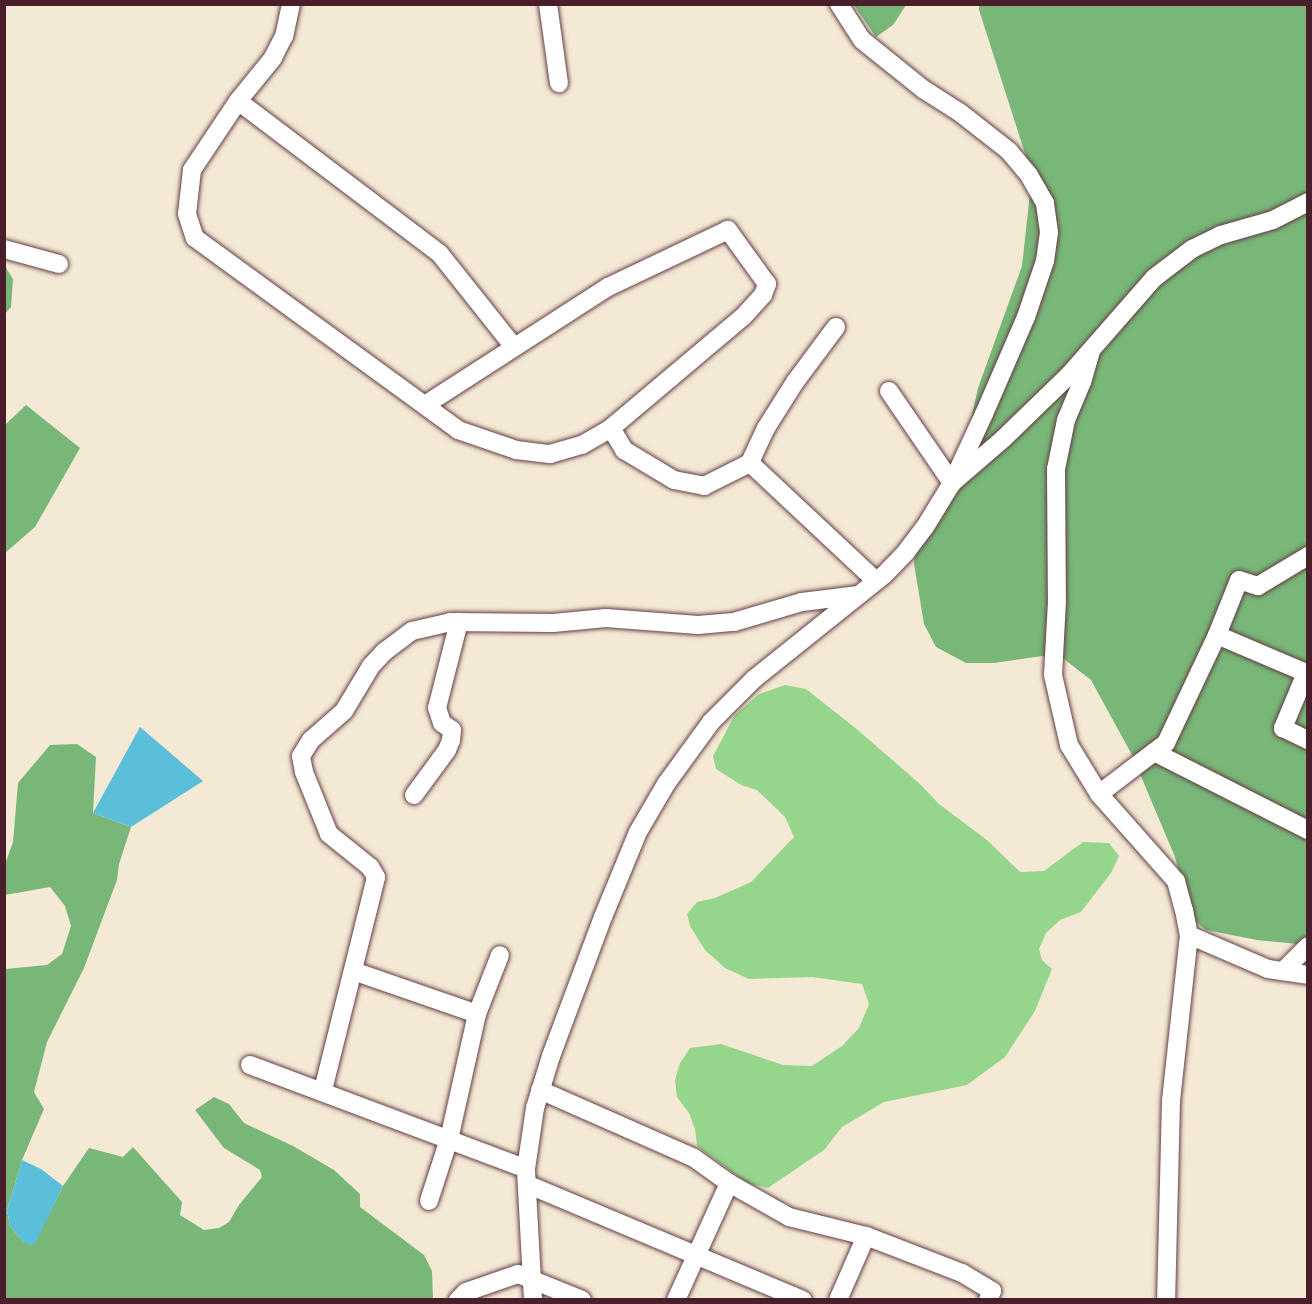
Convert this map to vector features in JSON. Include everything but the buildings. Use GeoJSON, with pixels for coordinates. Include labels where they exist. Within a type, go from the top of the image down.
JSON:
{"type":"FeatureCollection","features":[{"type":"Feature","properties":{"kind":"street"},"geometry":{"type":"LineString","coordinates":[[291,4],[284,36],[273,58],[238,101],[192,170],[187,214],[195,238],[458,430],[516,450],[550,454],[582,446],[611,428],[743,317],[763,295],[766,284],[728,230],[608,287],[425,405]]}},
{"type":"Feature","properties":{"kind":"street"},"geometry":{"type":"LineString","coordinates":[[548,4],[559,83]]}},
{"type":"Feature","properties":{"kind":"street"},"geometry":{"type":"LineString","coordinates":[[533,1299],[528,1177],[535,1108],[603,916],[638,832],[666,784],[711,722],[754,679],[876,581],[906,552],[952,483],[1026,317],[1045,261],[1049,231],[1045,203],[1029,175],[1009,151],[959,112],[923,89],[862,40],[839,4]]}},
{"type":"Feature","properties":{"kind":"street"},"geometry":{"type":"LineString","coordinates":[[238,101],[440,254],[514,348]]}},
{"type":"Feature","properties":{"kind":"street"},"geometry":{"type":"LineString","coordinates":[[952,483],[1003,439],[1091,351],[1154,278],[1192,249],[1221,235],[1273,220],[1308,202]]}},
{"type":"Feature","properties":{"kind":"street"},"geometry":{"type":"LineString","coordinates":[[4,249],[59,264]]}},
{"type":"Feature","properties":{"kind":"street"},"geometry":{"type":"LineString","coordinates":[[611,428],[624,450],[674,480],[704,486],[750,463],[766,428],[795,382],[836,327]]}},
{"type":"Feature","properties":{"kind":"street"},"geometry":{"type":"LineString","coordinates":[[1091,351],[1082,382],[1066,420],[1056,469],[1054,524],[1057,601],[1053,675],[1068,745],[1099,794],[1176,882],[1189,935],[1171,1101],[1166,1299]]}},
{"type":"Feature","properties":{"kind":"street"},"geometry":{"type":"LineString","coordinates":[[889,391],[952,483]]}},
{"type":"Feature","properties":{"kind":"street"},"geometry":{"type":"LineString","coordinates":[[750,463],[876,581]]}},
{"type":"Feature","properties":{"kind":"street"},"geometry":{"type":"LineString","coordinates":[[1099,794],[1166,743],[1239,580],[1258,586],[1308,556]]}},
{"type":"Feature","properties":{"kind":"street"},"geometry":{"type":"LineString","coordinates":[[323,1090],[376,877],[370,867],[330,834],[304,772],[302,756],[311,740],[344,711],[371,666],[384,652],[412,631],[459,622],[553,623],[606,618],[707,624],[734,622],[802,602],[859,595]]}},
{"type":"Feature","properties":{"kind":"street"},"geometry":{"type":"LineString","coordinates":[[414,795],[447,750],[451,740],[452,730],[442,723],[436,708],[459,622]]}},
{"type":"Feature","properties":{"kind":"street"},"geometry":{"type":"LineString","coordinates":[[1216,634],[1306,673],[1283,728],[1308,740]]}},
{"type":"Feature","properties":{"kind":"street"},"geometry":{"type":"LineString","coordinates":[[1154,752],[1308,830]]}},
{"type":"Feature","properties":{"kind":"street"},"geometry":{"type":"LineString","coordinates":[[1189,935],[1268,969],[1308,975]]}},
{"type":"Feature","properties":{"kind":"street"},"geometry":{"type":"LineString","coordinates":[[1283,971],[1308,946]]}},
{"type":"Feature","properties":{"kind":"street"},"geometry":{"type":"LineString","coordinates":[[429,1201],[448,1139],[477,1014],[500,955]]}},
{"type":"Feature","properties":{"kind":"street"},"geometry":{"type":"LineString","coordinates":[[353,971],[477,1014]]}},
{"type":"Feature","properties":{"kind":"street"},"geometry":{"type":"LineString","coordinates":[[250,1065],[323,1090],[448,1139],[696,1254],[803,1299]]}},
{"type":"Feature","properties":{"kind":"street"},"geometry":{"type":"LineString","coordinates":[[540,1090],[694,1158],[729,1183],[789,1217],[866,1236],[962,1273],[992,1291],[988,1299]]}},
{"type":"Feature","properties":{"kind":"street"},"geometry":{"type":"LineString","coordinates":[[676,1299],[729,1183]]}},
{"type":"Feature","properties":{"kind":"street"},"geometry":{"type":"LineString","coordinates":[[838,1299],[866,1236]]}},
{"type":"Feature","properties":{"kind":"street"},"geometry":{"type":"LineString","coordinates":[[458,1299],[466,1292],[518,1274],[582,1299]]}},
{"type":"Feature","properties":{"kind":"green space"},"geometry":{"type":"Polygon","coordinates":[[[854,5],[906,5],[893,25],[876,37],[854,5]]]}},
{"type":"Feature","properties":{"kind":"green space"},"geometry":{"type":"Polygon","coordinates":[[[979,5],[1307,5],[1307,945],[1257,940],[1206,930],[1191,918],[1175,857],[1132,755],[1091,680],[1064,659],[1050,655],[994,663],[966,663],[936,647],[924,624],[914,564],[917,522],[963,456],[978,388],[1022,266],[1032,175],[979,5]]]}},
{"type":"Feature","properties":{"kind":"green space"},"geometry":{"type":"Polygon","coordinates":[[[5,266],[13,279],[11,307],[5,314],[5,266]]]}},
{"type":"Feature","properties":{"kind":"green space"},"geometry":{"type":"Polygon","coordinates":[[[26,405],[80,448],[35,527],[5,553],[5,425],[26,405]]]}},
{"type":"Feature","properties":{"kind":"green space"},"geometry":{"type":"Polygon","coordinates":[[[785,685],[806,689],[859,731],[920,784],[939,804],[987,840],[1020,872],[1044,871],[1083,842],[1109,843],[1119,856],[1111,873],[1081,912],[1060,920],[1046,933],[1039,949],[1042,960],[1052,969],[1035,1011],[1005,1057],[967,1085],[884,1102],[842,1127],[824,1150],[768,1188],[747,1183],[697,1146],[695,1129],[689,1113],[677,1097],[675,1080],[680,1063],[690,1048],[721,1044],[783,1065],[812,1066],[842,1046],[859,1028],[869,1004],[862,984],[812,977],[749,979],[725,968],[705,950],[690,926],[687,914],[697,902],[715,898],[751,882],[794,837],[785,817],[757,790],[741,785],[716,769],[713,756],[734,716],[759,694],[785,685]]]}},
{"type":"Feature","properties":{"kind":"green space"},"geometry":{"type":"Polygon","coordinates":[[[77,744],[96,757],[93,813],[131,827],[119,864],[117,880],[84,968],[47,1042],[34,1092],[44,1109],[22,1160],[7,1210],[10,1226],[24,1243],[35,1243],[63,1186],[89,1148],[123,1157],[133,1147],[182,1202],[180,1215],[204,1230],[219,1228],[229,1222],[239,1205],[262,1177],[260,1170],[224,1148],[195,1110],[214,1097],[229,1104],[244,1123],[293,1146],[334,1170],[360,1194],[360,1207],[424,1255],[432,1271],[433,1299],[5,1299],[5,969],[47,965],[62,954],[71,926],[65,906],[50,887],[5,895],[5,864],[13,842],[18,783],[50,745],[77,744]]]}},
{"type":"Feature","properties":{"kind":"water"},"geometry":{"type":"Polygon","coordinates":[[[140,727],[203,781],[131,827],[93,813],[140,727]]]}},
{"type":"Feature","properties":{"kind":"water"},"geometry":{"type":"Polygon","coordinates":[[[22,1160],[41,1169],[63,1186],[35,1244],[30,1245],[24,1243],[10,1226],[7,1210],[22,1160]]]}}]}
